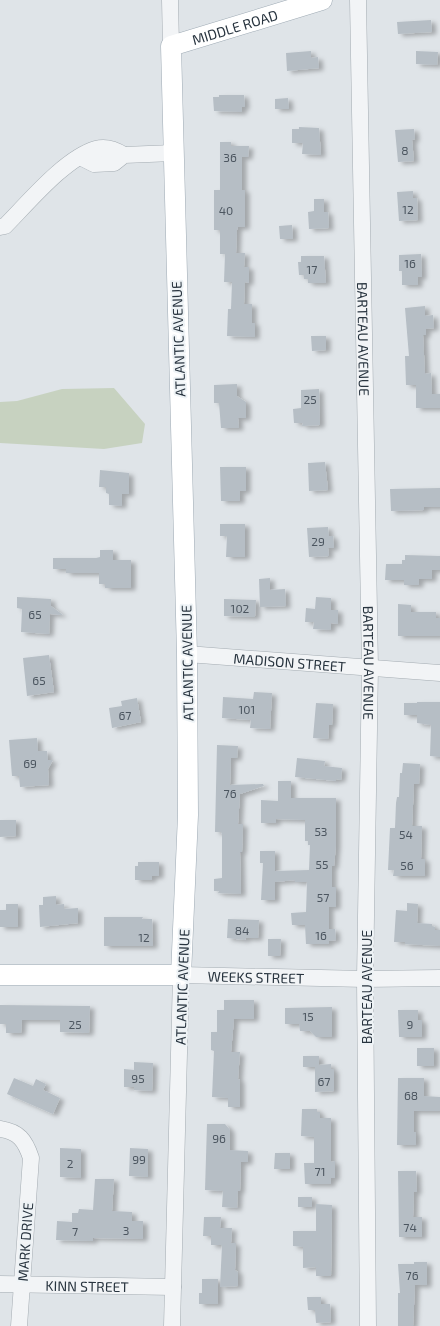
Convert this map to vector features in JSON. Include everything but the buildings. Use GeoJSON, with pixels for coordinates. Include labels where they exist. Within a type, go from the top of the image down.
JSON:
{"type":"FeatureCollection","features":[{"type":"Feature","properties":{"kind":"main road","name":"MIDDLE ROAD"},"geometry":{"type":"LineString","coordinates":[[171,46],[322,0]]}},
{"type":"Feature","properties":{"kind":"main road","name":"ATLANTIC AVENUE"},"geometry":{"type":"LineString","coordinates":[[171,46],[187,654],[188,815],[181,975]]}},
{"type":"Feature","properties":{"kind":"main road","name":"WEEKS STREET"},"geometry":{"type":"LineString","coordinates":[[0,975],[181,975]]}},
{"type":"Feature","properties":{"kind":"street","name":"ATLANTIC AVENUE"},"geometry":{"type":"LineString","coordinates":[[170,0],[171,46]]}},
{"type":"Feature","properties":{"kind":"street","name":"BARTEAU AVENUE"},"geometry":{"type":"LineString","coordinates":[[358,0],[370,667],[365,980],[368,1326]]}},
{"type":"Feature","properties":{"kind":"street"},"geometry":{"type":"LineString","coordinates":[[0,227],[5,226],[69,163],[96,149],[114,149],[124,155],[173,153]]}},
{"type":"Feature","properties":{"kind":"street","name":"MADISON STREET"},"geometry":{"type":"LineString","coordinates":[[187,654],[440,673]]}},
{"type":"Feature","properties":{"kind":"street","name":"ATLANTIC AVENUE"},"geometry":{"type":"LineString","coordinates":[[172,1326],[181,975]]}},
{"type":"Feature","properties":{"kind":"street","name":"WEEKS STREET"},"geometry":{"type":"LineString","coordinates":[[181,975],[365,980],[440,978]]}},
{"type":"Feature","properties":{"kind":"street","name":"MARK DRIVE"},"geometry":{"type":"LineString","coordinates":[[0,1129],[12,1131],[25,1142],[31,1158],[19,1326]]}},
{"type":"Feature","properties":{"kind":"street","name":"KINN STREET"},"geometry":{"type":"LineString","coordinates":[[0,1284],[173,1287]]}},
{"type":"Feature","properties":{"kind":"green space"},"geometry":{"type":"Polygon","coordinates":[[[114,388],[145,424],[142,443],[104,449],[0,443],[0,402],[17,401],[62,389],[114,388]]]}}]}
